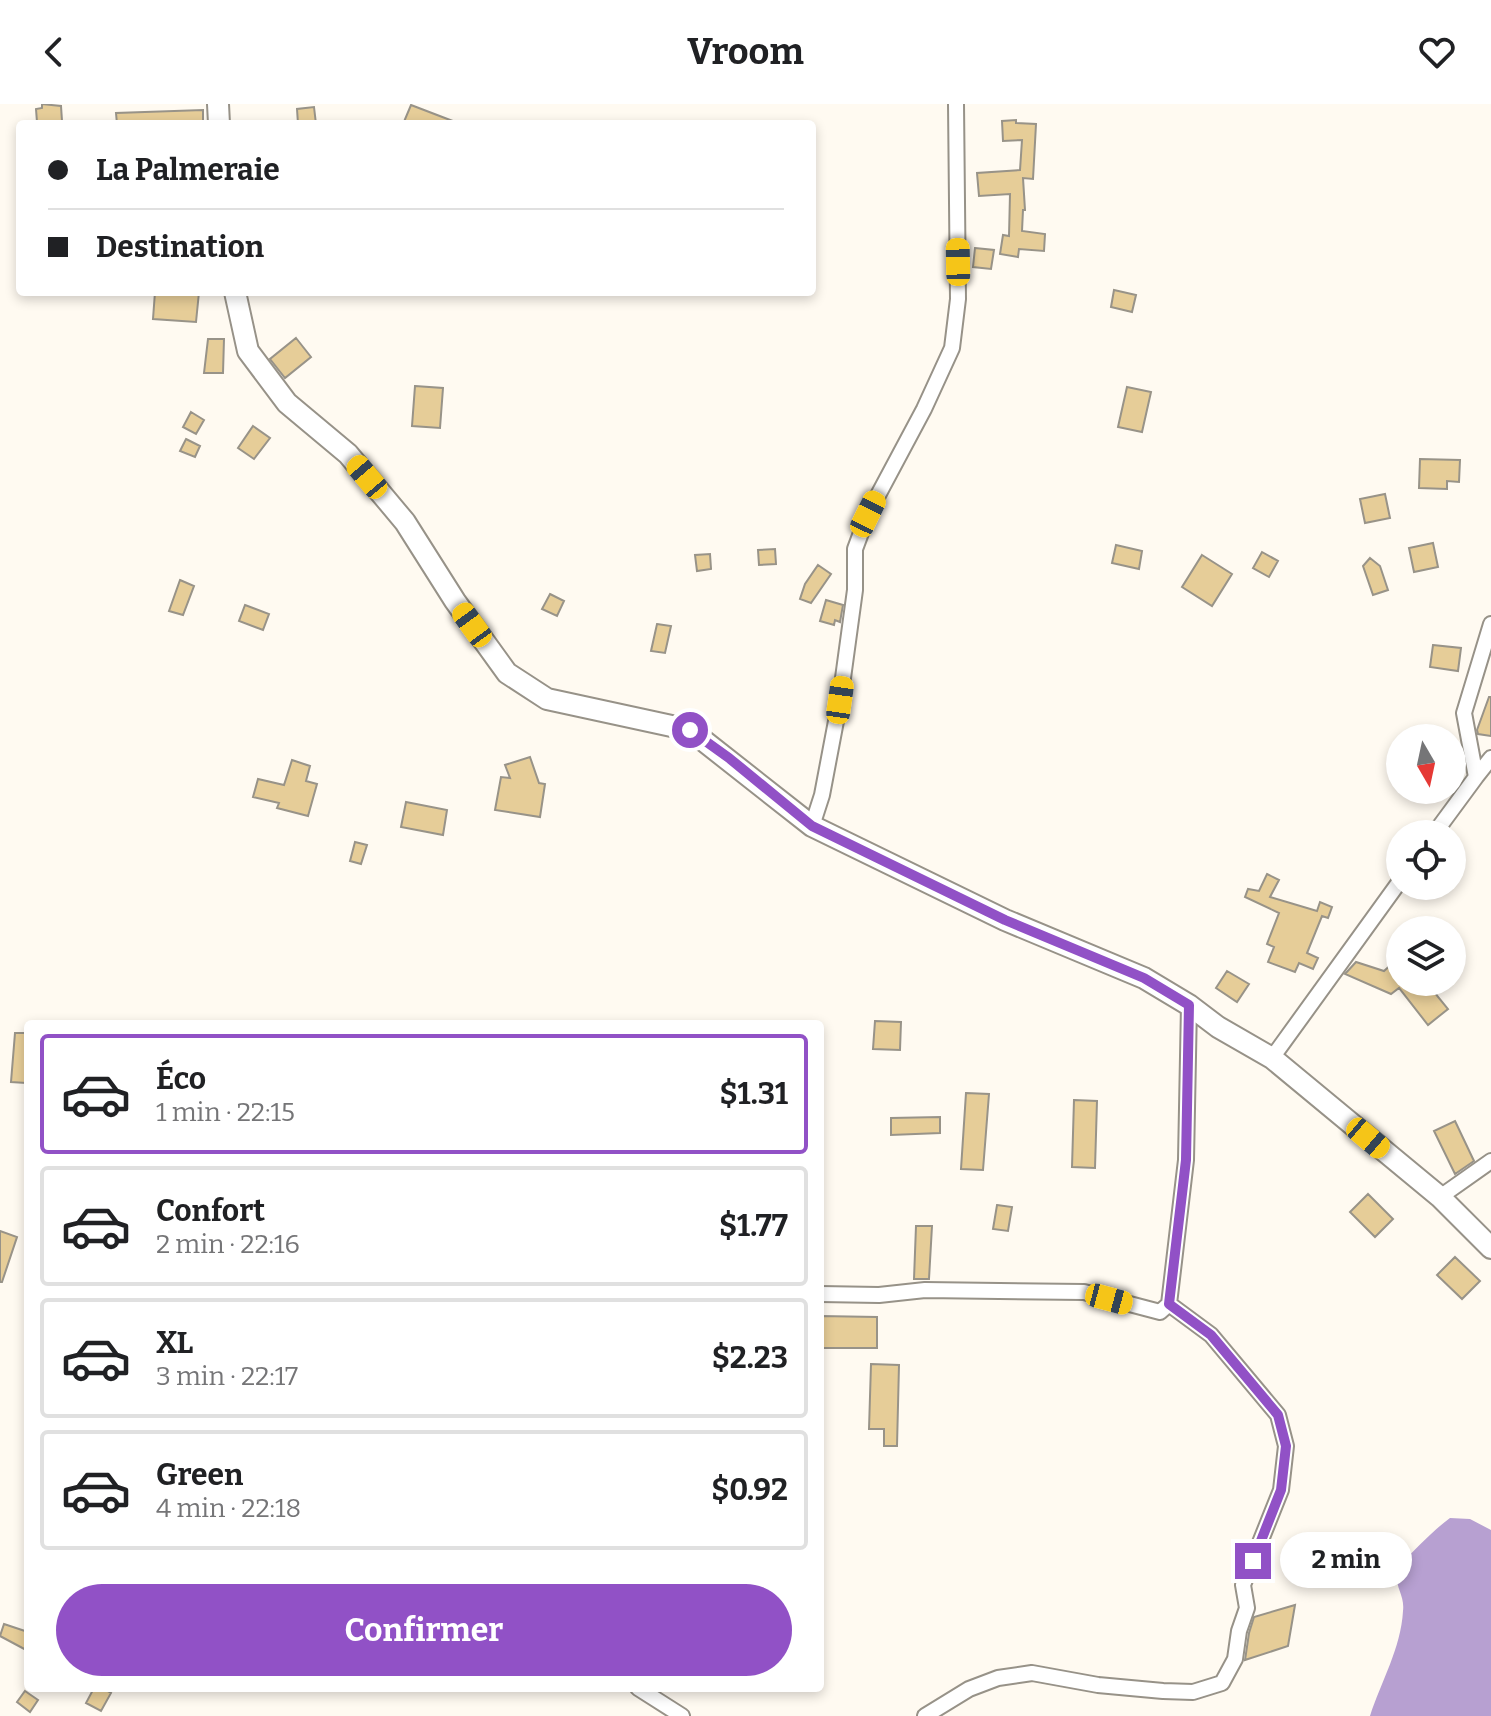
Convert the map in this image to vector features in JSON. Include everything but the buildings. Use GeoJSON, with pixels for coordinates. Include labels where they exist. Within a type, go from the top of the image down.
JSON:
{"type":"FeatureCollection","features":[{"type":"Feature","properties":{"kind":"street"},"geometry":{"type":"LineString","coordinates":[[812,826],[822,795],[840,700],[854,603],[855,549],[868,514],[924,409],[952,348],[958,299],[956,104]]}},
{"type":"Feature","properties":{"kind":"street"},"geometry":{"type":"LineString","coordinates":[[236,296],[248,351],[287,403],[348,454],[405,522],[455,601],[507,673],[547,699],[690,730],[812,826],[1005,920],[1144,978],[1272,1058],[1440,1197],[1491,1248]]}},
{"type":"Feature","properties":{"kind":"street"},"geometry":{"type":"LineString","coordinates":[[1476,777],[1464,713],[1491,624]]}},
{"type":"Feature","properties":{"kind":"street"},"geometry":{"type":"LineString","coordinates":[[1444,820],[1491,758]]}},
{"type":"Feature","properties":{"kind":"street"},"geometry":{"type":"LineString","coordinates":[[1272,1058],[1386,900]]}},
{"type":"Feature","properties":{"kind":"street"},"geometry":{"type":"LineString","coordinates":[[824,1294],[879,1295],[925,1290],[1084,1292],[1160,1312],[1169,1304],[1186,1160],[1189,1005]]}},
{"type":"Feature","properties":{"kind":"street"},"geometry":{"type":"LineString","coordinates":[[1440,1197],[1491,1161]]}},
{"type":"Feature","properties":{"kind":"street"},"geometry":{"type":"LineString","coordinates":[[925,1716],[969,1689],[998,1678],[1032,1673],[1098,1685],[1163,1691],[1193,1692],[1222,1683],[1235,1659],[1239,1631],[1247,1608],[1243,1585],[1281,1490],[1286,1446],[1278,1415],[1211,1335],[1169,1304]]}},
{"type":"Feature","properties":{"kind":"street"},"geometry":{"type":"LineString","coordinates":[[644,1692],[682,1716]]}},
{"type":"Feature","properties":{"kind":"shaded area"},"geometry":{"type":"Polygon","coordinates":[[[1450,1518],[1470,1519],[1491,1530],[1491,1716],[1370,1716],[1395,1652],[1401,1625],[1403,1605],[1397,1568],[1450,1518]]]}},
{"type":"Feature","properties":{"kind":"route"},"geometry":{"type":"LineString","coordinates":[[690,730],[812,826],[1005,920],[1144,978],[1189,1005],[1186,1160],[1169,1304],[1211,1335],[1278,1415],[1286,1446],[1281,1490],[1253,1561]]}}]}
